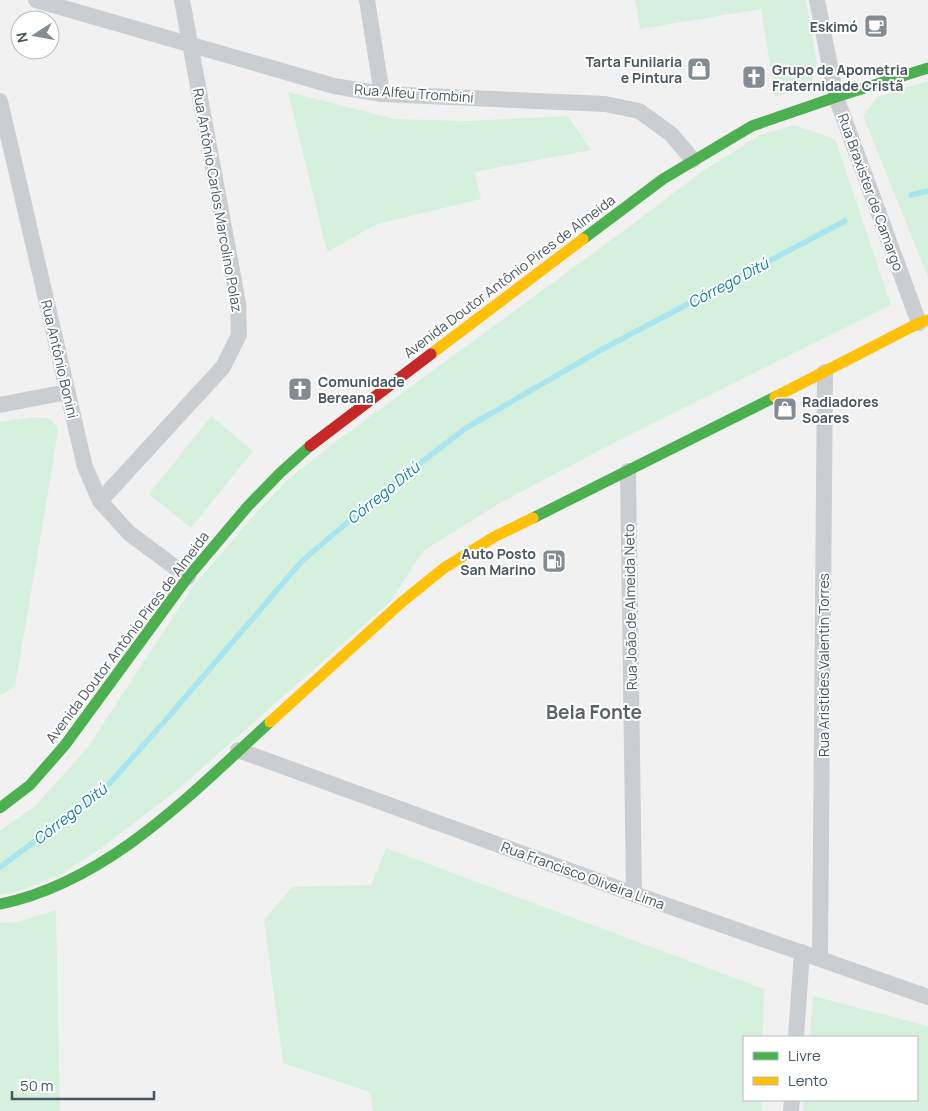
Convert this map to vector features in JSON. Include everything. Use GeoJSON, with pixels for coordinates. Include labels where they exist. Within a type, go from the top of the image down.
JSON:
{"type":"FeatureCollection","features":[{"type":"Feature","properties":{"kind":"main road","name":"Avenida Doutor Antônio Pires de Almeida"},"geometry":{"type":"LineString","coordinates":[[0,808],[30,785],[65,745],[188,577],[248,506],[280,473],[320,437],[662,179],[693,160],[752,126],[928,68]]}},
{"type":"Feature","properties":{"kind":"main road"},"geometry":{"type":"LineString","coordinates":[[0,904],[20,900],[56,886],[103,863],[173,810],[402,602],[444,568],[494,537],[924,322]]}},
{"type":"Feature","properties":{"kind":"main road"},"geometry":{"type":"LineString","coordinates":[[0,818],[17,805],[20,792]]}},
{"type":"Feature","properties":{"kind":"street","name":"Rua Alfeu Trombini"},"geometry":{"type":"LineString","coordinates":[[36,0],[334,86],[382,94],[605,104],[639,111],[671,134],[693,160]]}},
{"type":"Feature","properties":{"kind":"street","name":"Rua Antônio Carlos Marcolino Polaz"},"geometry":{"type":"LineString","coordinates":[[100,501],[223,366],[238,335],[238,302],[182,0]]}},
{"type":"Feature","properties":{"kind":"street"},"geometry":{"type":"LineString","coordinates":[[366,0],[382,94]]}},
{"type":"Feature","properties":{"kind":"street","name":"Rua Braxister de Camargo"},"geometry":{"type":"LineString","coordinates":[[817,0],[836,98],[924,322]]}},
{"type":"Feature","properties":{"kind":"street","name":"Rua Antônio Bonini"},"geometry":{"type":"LineString","coordinates":[[0,101],[85,467],[100,501],[129,533],[188,577]]}},
{"type":"Feature","properties":{"kind":"street","name":"Rua Aristides Valentin Torres"},"geometry":{"type":"LineString","coordinates":[[820,958],[825,372]]}},
{"type":"Feature","properties":{"kind":"street"},"geometry":{"type":"LineString","coordinates":[[0,405],[67,392]]}},
{"type":"Feature","properties":{"kind":"street","name":"Rua João de Almeida Neto"},"geometry":{"type":"LineString","coordinates":[[628,471],[634,894]]}},
{"type":"Feature","properties":{"kind":"street","name":"Rua Francisco Oliveira Lima"},"geometry":{"type":"LineString","coordinates":[[238,750],[634,894],[928,997]]}},
{"type":"Feature","properties":{"kind":"street"},"geometry":{"type":"LineString","coordinates":[[796,1036],[802,952]]}},
{"type":"Feature","properties":{"kind":"green space"},"geometry":{"type":"Polygon","coordinates":[[[635,0],[806,0],[817,62],[812,83],[796,91],[775,97],[761,9],[640,29],[635,0]]]}},
{"type":"Feature","properties":{"kind":"green space"},"geometry":{"type":"Polygon","coordinates":[[[928,81],[928,277],[863,116],[877,97],[928,81]]]}},
{"type":"Feature","properties":{"kind":"green space"},"geometry":{"type":"Polygon","coordinates":[[[288,92],[395,119],[467,121],[568,116],[591,150],[475,172],[481,199],[377,224],[327,252],[288,92]]]}},
{"type":"Feature","properties":{"kind":"green space"},"geometry":{"type":"Polygon","coordinates":[[[794,125],[835,139],[891,305],[625,437],[498,504],[423,551],[390,602],[175,792],[101,848],[64,873],[19,891],[0,895],[0,831],[36,805],[88,747],[194,585],[287,480],[334,443],[704,170],[760,135],[794,125]]]}},
{"type":"Feature","properties":{"kind":"green space"},"geometry":{"type":"Polygon","coordinates":[[[211,416],[253,451],[191,528],[149,494],[211,416]]]}},
{"type":"Feature","properties":{"kind":"green space"},"geometry":{"type":"Polygon","coordinates":[[[32,417],[51,419],[58,429],[15,686],[0,696],[0,422],[32,417]]]}},
{"type":"Feature","properties":{"kind":"green space"},"geometry":{"type":"Polygon","coordinates":[[[386,848],[764,989],[763,1036],[743,1036],[743,1101],[762,1101],[762,1111],[373,1111],[370,1092],[283,1063],[264,920],[292,887],[371,885],[386,848]]]}},
{"type":"Feature","properties":{"kind":"green space"},"geometry":{"type":"Polygon","coordinates":[[[56,910],[60,1111],[0,1111],[0,923],[18,922],[56,910]]]}},
{"type":"Feature","properties":{"kind":"green space"},"geometry":{"type":"Polygon","coordinates":[[[813,996],[928,1026],[928,1111],[803,1111],[804,1101],[918,1101],[918,1036],[810,1036],[813,996]]]}},
{"type":"Feature","properties":{"kind":"waterway","name":"Córrego Ditú"},"geometry":{"type":"LineString","coordinates":[[911,195],[928,191]]}},
{"type":"Feature","properties":{"kind":"waterway","name":"Córrego Ditú"},"geometry":{"type":"LineString","coordinates":[[0,867],[101,793],[302,561],[388,488],[466,428],[599,351],[845,221]]}},
{"type":"Feature","properties":{"kind":"traffic: fast"},"geometry":{"type":"LineString","coordinates":[[583,239],[663,179],[752,126],[928,68]]}},
{"type":"Feature","properties":{"kind":"traffic: fast"},"geometry":{"type":"LineString","coordinates":[[533,518],[775,397]]}},
{"type":"Feature","properties":{"kind":"traffic: fast"},"geometry":{"type":"LineString","coordinates":[[0,808],[30,785],[65,745],[188,577],[248,506],[310,446]]}},
{"type":"Feature","properties":{"kind":"traffic: fast"},"geometry":{"type":"LineString","coordinates":[[0,904],[39,893],[77,876],[112,856],[146,832],[210,778],[270,722]]}},
{"type":"Feature","properties":{"kind":"traffic: slow"},"geometry":{"type":"LineString","coordinates":[[431,354],[583,239]]}},
{"type":"Feature","properties":{"kind":"traffic: slow"},"geometry":{"type":"LineString","coordinates":[[775,397],[928,320]]}},
{"type":"Feature","properties":{"kind":"traffic: slow"},"geometry":{"type":"LineString","coordinates":[[270,722],[402,602],[444,568],[494,537],[533,518]]}},
{"type":"Feature","properties":{"kind":"traffic: jam"},"geometry":{"type":"LineString","coordinates":[[310,446],[431,354]]}},
{"type":"Feature","properties":{"kind":"place","name":"Eskimó"},"geometry":{"type":"Point","coordinates":[876,26]}},
{"type":"Feature","properties":{"kind":"place","name":"Tarta Funilaria e Pintura"},"geometry":{"type":"Point","coordinates":[699,69]}},
{"type":"Feature","properties":{"kind":"place","name":"Grupo de Apometria Fraternidade Cristã"},"geometry":{"type":"Point","coordinates":[754,77]}},
{"type":"Feature","properties":{"kind":"place","name":"Comunidade Bereana"},"geometry":{"type":"Point","coordinates":[300,389]}},
{"type":"Feature","properties":{"kind":"place","name":"Radiadores Soares"},"geometry":{"type":"Point","coordinates":[785,409]}},
{"type":"Feature","properties":{"kind":"place","name":"Auto Posto San Marino"},"geometry":{"type":"Point","coordinates":[554,561]}},
{"type":"Feature","properties":{"kind":"district","name":"Bela Fonte"},"geometry":{"type":"Point","coordinates":[594,712]}}]}
